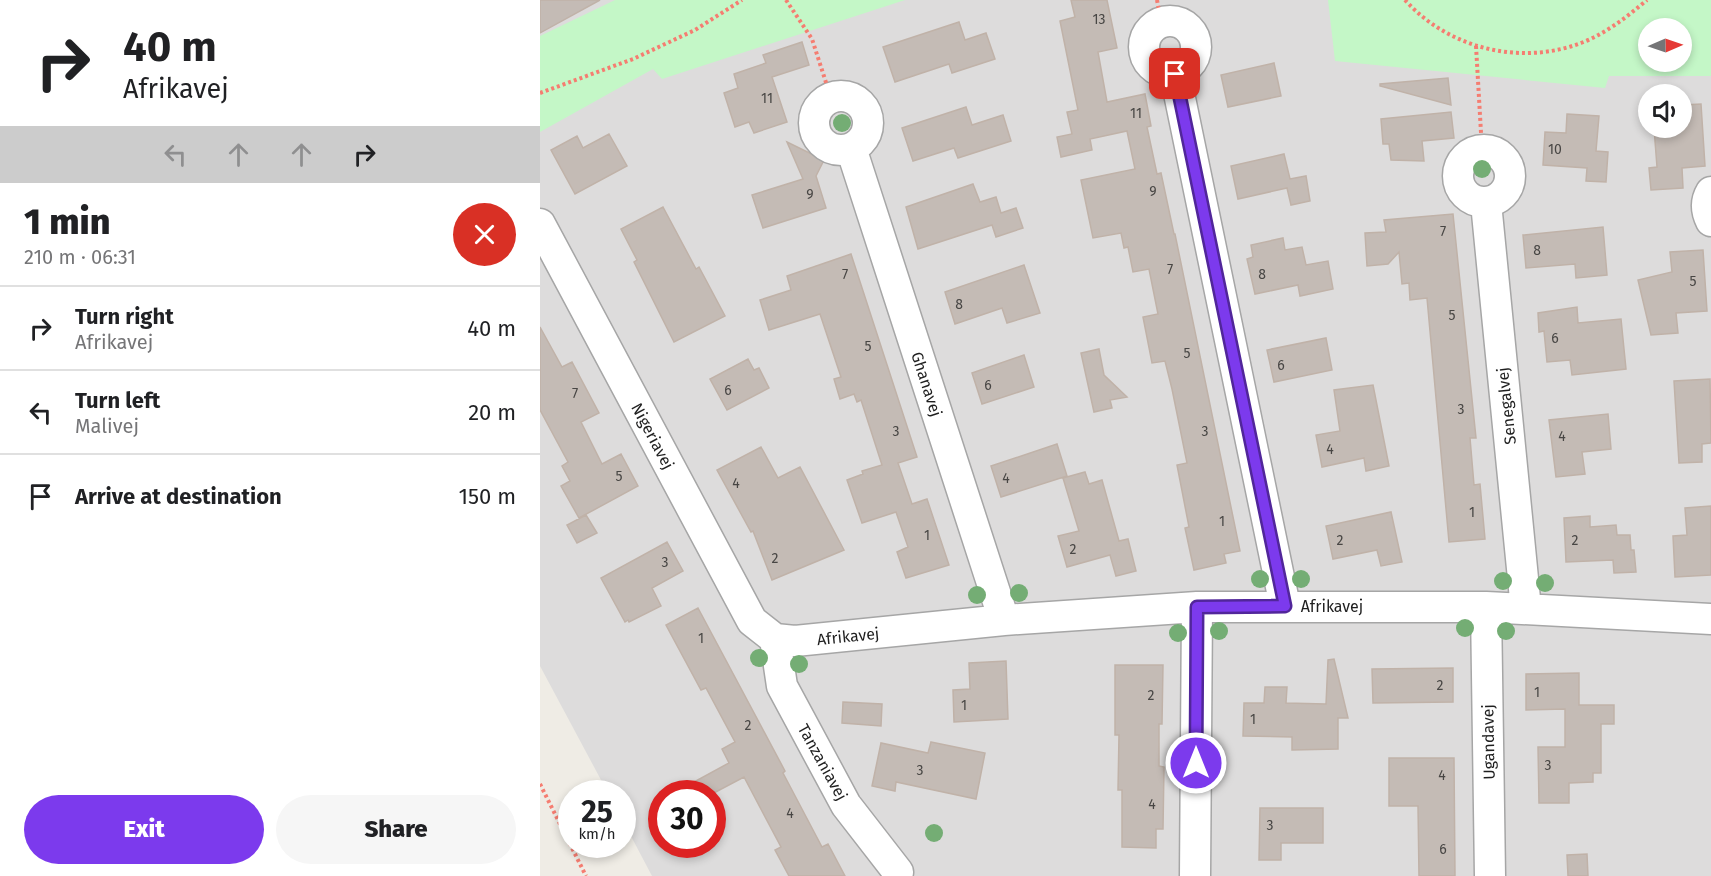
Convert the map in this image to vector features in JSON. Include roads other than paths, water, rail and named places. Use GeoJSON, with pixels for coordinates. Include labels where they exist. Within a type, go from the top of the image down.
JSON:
{"type":"FeatureCollection","features":[{"type":"Feature","properties":{"kind":"street"},"geometry":{"type":"LineString","coordinates":[[1159,11],[1169,21],[1186,26],[1196,40],[1195,58],[1183,71],[1175,74],[1158,71],[1146,58],[1144,41],[1159,11]]}},
{"type":"Feature","properties":{"kind":"street"},"geometry":{"type":"LineString","coordinates":[[1175,74],[1285,606]]}},
{"type":"Feature","properties":{"kind":"street","name":"Ghanavej"},"geometry":{"type":"LineString","coordinates":[[831,98],[817,110],[814,119],[815,129],[818,137],[832,149],[850,148],[1004,620]]}},
{"type":"Feature","properties":{"kind":"street","name":"Senegalvej"},"geometry":{"type":"LineString","coordinates":[[1482,150],[1473,152],[1466,158],[1460,165],[1458,174],[1462,191],[1468,198],[1486,203],[1526,609]]}},
{"type":"Feature","properties":{"kind":"street"},"geometry":{"type":"LineString","coordinates":[[1711,192],[1707,205],[1707,214],[1711,221]]}},
{"type":"Feature","properties":{"kind":"street","name":"Nigeriavej"},"geometry":{"type":"LineString","coordinates":[[540,224],[752,621],[775,639]]}},
{"type":"Feature","properties":{"kind":"street"},"geometry":{"type":"LineString","coordinates":[[1195,876],[1197,607]]}},
{"type":"Feature","properties":{"kind":"street","name":"Afrikavej"},"geometry":{"type":"LineString","coordinates":[[775,639],[795,641],[1004,620],[1197,607],[1486,607],[1711,619]]}},
{"type":"Feature","properties":{"kind":"street","name":"Ugandavej"},"geometry":{"type":"LineString","coordinates":[[1486,607],[1490,876]]}},
{"type":"Feature","properties":{"kind":"street","name":"Tanzaniavej"},"geometry":{"type":"LineString","coordinates":[[775,639],[782,686],[846,805],[898,872]]}}]}
